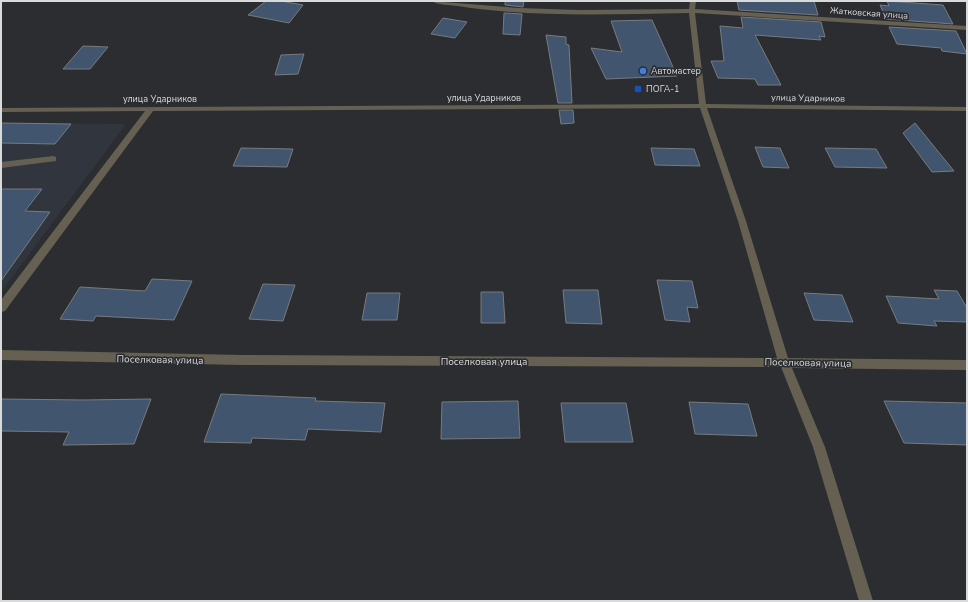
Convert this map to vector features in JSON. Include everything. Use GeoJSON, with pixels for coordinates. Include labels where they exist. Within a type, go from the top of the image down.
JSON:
{"type":"FeatureCollection","features":[{"type":"Feature","properties":{"kind":"street","name":"Жатковская улица"},"geometry":{"type":"LineString","coordinates":[[434,1],[473,7],[578,12],[693,6],[967,28]]}},
{"type":"Feature","properties":{"kind":"street"},"geometry":{"type":"LineString","coordinates":[[693,6],[703,106],[742,221],[784,362],[820,447],[866,601]]}},
{"type":"Feature","properties":{"kind":"street","name":"улица Ударников"},"geometry":{"type":"LineString","coordinates":[[1,110],[703,106],[967,109]]}},
{"type":"Feature","properties":{"kind":"street"},"geometry":{"type":"LineString","coordinates":[[1,308],[150,110]]}},
{"type":"Feature","properties":{"kind":"street"},"geometry":{"type":"LineString","coordinates":[[1,165],[54,159]]}},
{"type":"Feature","properties":{"kind":"street","name":"Поселковая улица"},"geometry":{"type":"LineString","coordinates":[[1,355],[151,360],[784,362],[967,365]]}},
{"type":"Feature","properties":{"kind":"shaded area"},"geometry":{"type":"Polygon","coordinates":[[[1,123],[126,124],[1,292],[1,123]]]}},
{"type":"Feature","properties":{"kind":"building"},"geometry":{"type":"Polygon","coordinates":[[[266,1],[281,1],[303,5],[289,23],[248,15],[266,1]]]}},
{"type":"Feature","properties":{"kind":"building"},"geometry":{"type":"Polygon","coordinates":[[[505,1],[524,1],[523,7],[505,5],[505,1]]]}},
{"type":"Feature","properties":{"kind":"building"},"geometry":{"type":"Polygon","coordinates":[[[737,1],[814,1],[818,15],[739,10],[737,1]]]}},
{"type":"Feature","properties":{"kind":"building"},"geometry":{"type":"Polygon","coordinates":[[[887,1],[943,5],[953,24],[886,19],[880,5],[889,6],[887,1]]]}},
{"type":"Feature","properties":{"kind":"building"},"geometry":{"type":"Polygon","coordinates":[[[504,13],[522,14],[520,35],[503,34],[504,13]]]}},
{"type":"Feature","properties":{"kind":"building"},"geometry":{"type":"Polygon","coordinates":[[[741,17],[821,22],[825,37],[819,36],[821,40],[755,35],[781,85],[758,85],[755,79],[718,78],[711,61],[724,61],[720,26],[743,28],[741,17]]]}},
{"type":"Feature","properties":{"kind":"building"},"geometry":{"type":"Polygon","coordinates":[[[443,18],[467,22],[455,38],[431,34],[443,18]]]}},
{"type":"Feature","properties":{"kind":"building"},"geometry":{"type":"Polygon","coordinates":[[[652,20],[677,76],[606,79],[591,48],[622,52],[611,21],[652,20]]]}},
{"type":"Feature","properties":{"kind":"building"},"geometry":{"type":"Polygon","coordinates":[[[889,27],[956,31],[967,54],[942,51],[941,48],[897,44],[889,27]]]}},
{"type":"Feature","properties":{"kind":"building"},"geometry":{"type":"Polygon","coordinates":[[[546,35],[566,37],[566,44],[569,45],[572,103],[558,103],[546,35]]]}},
{"type":"Feature","properties":{"kind":"building"},"geometry":{"type":"Polygon","coordinates":[[[83,46],[108,47],[90,69],[63,69],[83,46]]]}},
{"type":"Feature","properties":{"kind":"building"},"geometry":{"type":"Polygon","coordinates":[[[304,54],[298,74],[275,75],[281,55],[304,54]]]}},
{"type":"Feature","properties":{"kind":"building"},"geometry":{"type":"Polygon","coordinates":[[[559,110],[573,110],[574,123],[561,124],[559,110]]]}},
{"type":"Feature","properties":{"kind":"building"},"geometry":{"type":"Polygon","coordinates":[[[1,123],[71,124],[55,144],[1,143],[1,123]]]}},
{"type":"Feature","properties":{"kind":"building"},"geometry":{"type":"Polygon","coordinates":[[[915,123],[954,171],[932,172],[903,133],[915,123]]]}},
{"type":"Feature","properties":{"kind":"building"},"geometry":{"type":"Polygon","coordinates":[[[755,147],[780,148],[789,168],[763,167],[755,147]]]}},
{"type":"Feature","properties":{"kind":"building"},"geometry":{"type":"Polygon","coordinates":[[[241,148],[293,149],[287,167],[233,166],[241,148]]]}},
{"type":"Feature","properties":{"kind":"building"},"geometry":{"type":"Polygon","coordinates":[[[651,148],[694,149],[700,166],[655,165],[651,148]]]}},
{"type":"Feature","properties":{"kind":"building"},"geometry":{"type":"Polygon","coordinates":[[[825,148],[876,149],[887,168],[835,167],[825,148]]]}},
{"type":"Feature","properties":{"kind":"building"},"geometry":{"type":"Polygon","coordinates":[[[1,189],[42,189],[25,211],[50,212],[1,281],[1,189]]]}},
{"type":"Feature","properties":{"kind":"building"},"geometry":{"type":"Polygon","coordinates":[[[152,279],[192,281],[174,320],[96,316],[93,321],[60,319],[80,287],[145,291],[152,279]]]}},
{"type":"Feature","properties":{"kind":"building"},"geometry":{"type":"Polygon","coordinates":[[[657,280],[692,281],[698,308],[687,307],[690,322],[665,320],[657,280]]]}},
{"type":"Feature","properties":{"kind":"building"},"geometry":{"type":"Polygon","coordinates":[[[263,284],[295,285],[283,321],[249,319],[263,284]]]}},
{"type":"Feature","properties":{"kind":"building"},"geometry":{"type":"Polygon","coordinates":[[[563,290],[598,290],[602,324],[566,323],[563,290]]]}},
{"type":"Feature","properties":{"kind":"building"},"geometry":{"type":"Polygon","coordinates":[[[934,290],[957,291],[967,308],[967,322],[934,321],[937,326],[898,323],[886,296],[939,299],[934,290]]]}},
{"type":"Feature","properties":{"kind":"building"},"geometry":{"type":"Polygon","coordinates":[[[481,292],[503,292],[505,323],[481,323],[481,292]]]}},
{"type":"Feature","properties":{"kind":"building"},"geometry":{"type":"Polygon","coordinates":[[[367,293],[400,293],[397,320],[362,320],[367,293]]]}},
{"type":"Feature","properties":{"kind":"building"},"geometry":{"type":"Polygon","coordinates":[[[804,293],[842,295],[853,322],[814,320],[804,293]]]}},
{"type":"Feature","properties":{"kind":"building"},"geometry":{"type":"Polygon","coordinates":[[[221,394],[316,398],[315,401],[385,403],[381,432],[308,429],[305,440],[252,438],[251,443],[204,442],[221,394]]]}},
{"type":"Feature","properties":{"kind":"building"},"geometry":{"type":"Polygon","coordinates":[[[1,399],[151,399],[134,444],[63,445],[69,432],[1,431],[1,399]]]}},
{"type":"Feature","properties":{"kind":"building"},"geometry":{"type":"Polygon","coordinates":[[[518,401],[520,438],[441,439],[442,402],[518,401]]]}},
{"type":"Feature","properties":{"kind":"building"},"geometry":{"type":"Polygon","coordinates":[[[884,401],[967,403],[967,445],[904,443],[884,401]]]}},
{"type":"Feature","properties":{"kind":"building"},"geometry":{"type":"Polygon","coordinates":[[[689,402],[748,404],[757,436],[695,434],[689,402]]]}},
{"type":"Feature","properties":{"kind":"building"},"geometry":{"type":"Polygon","coordinates":[[[561,403],[626,403],[633,442],[565,442],[561,403]]]}},
{"type":"Feature","properties":{"kind":"place","name":"Автомастер"},"geometry":{"type":"Point","coordinates":[643,71]}},
{"type":"Feature","properties":{"kind":"place","name":"ПОГА-1"},"geometry":{"type":"Point","coordinates":[638,89]}}]}
